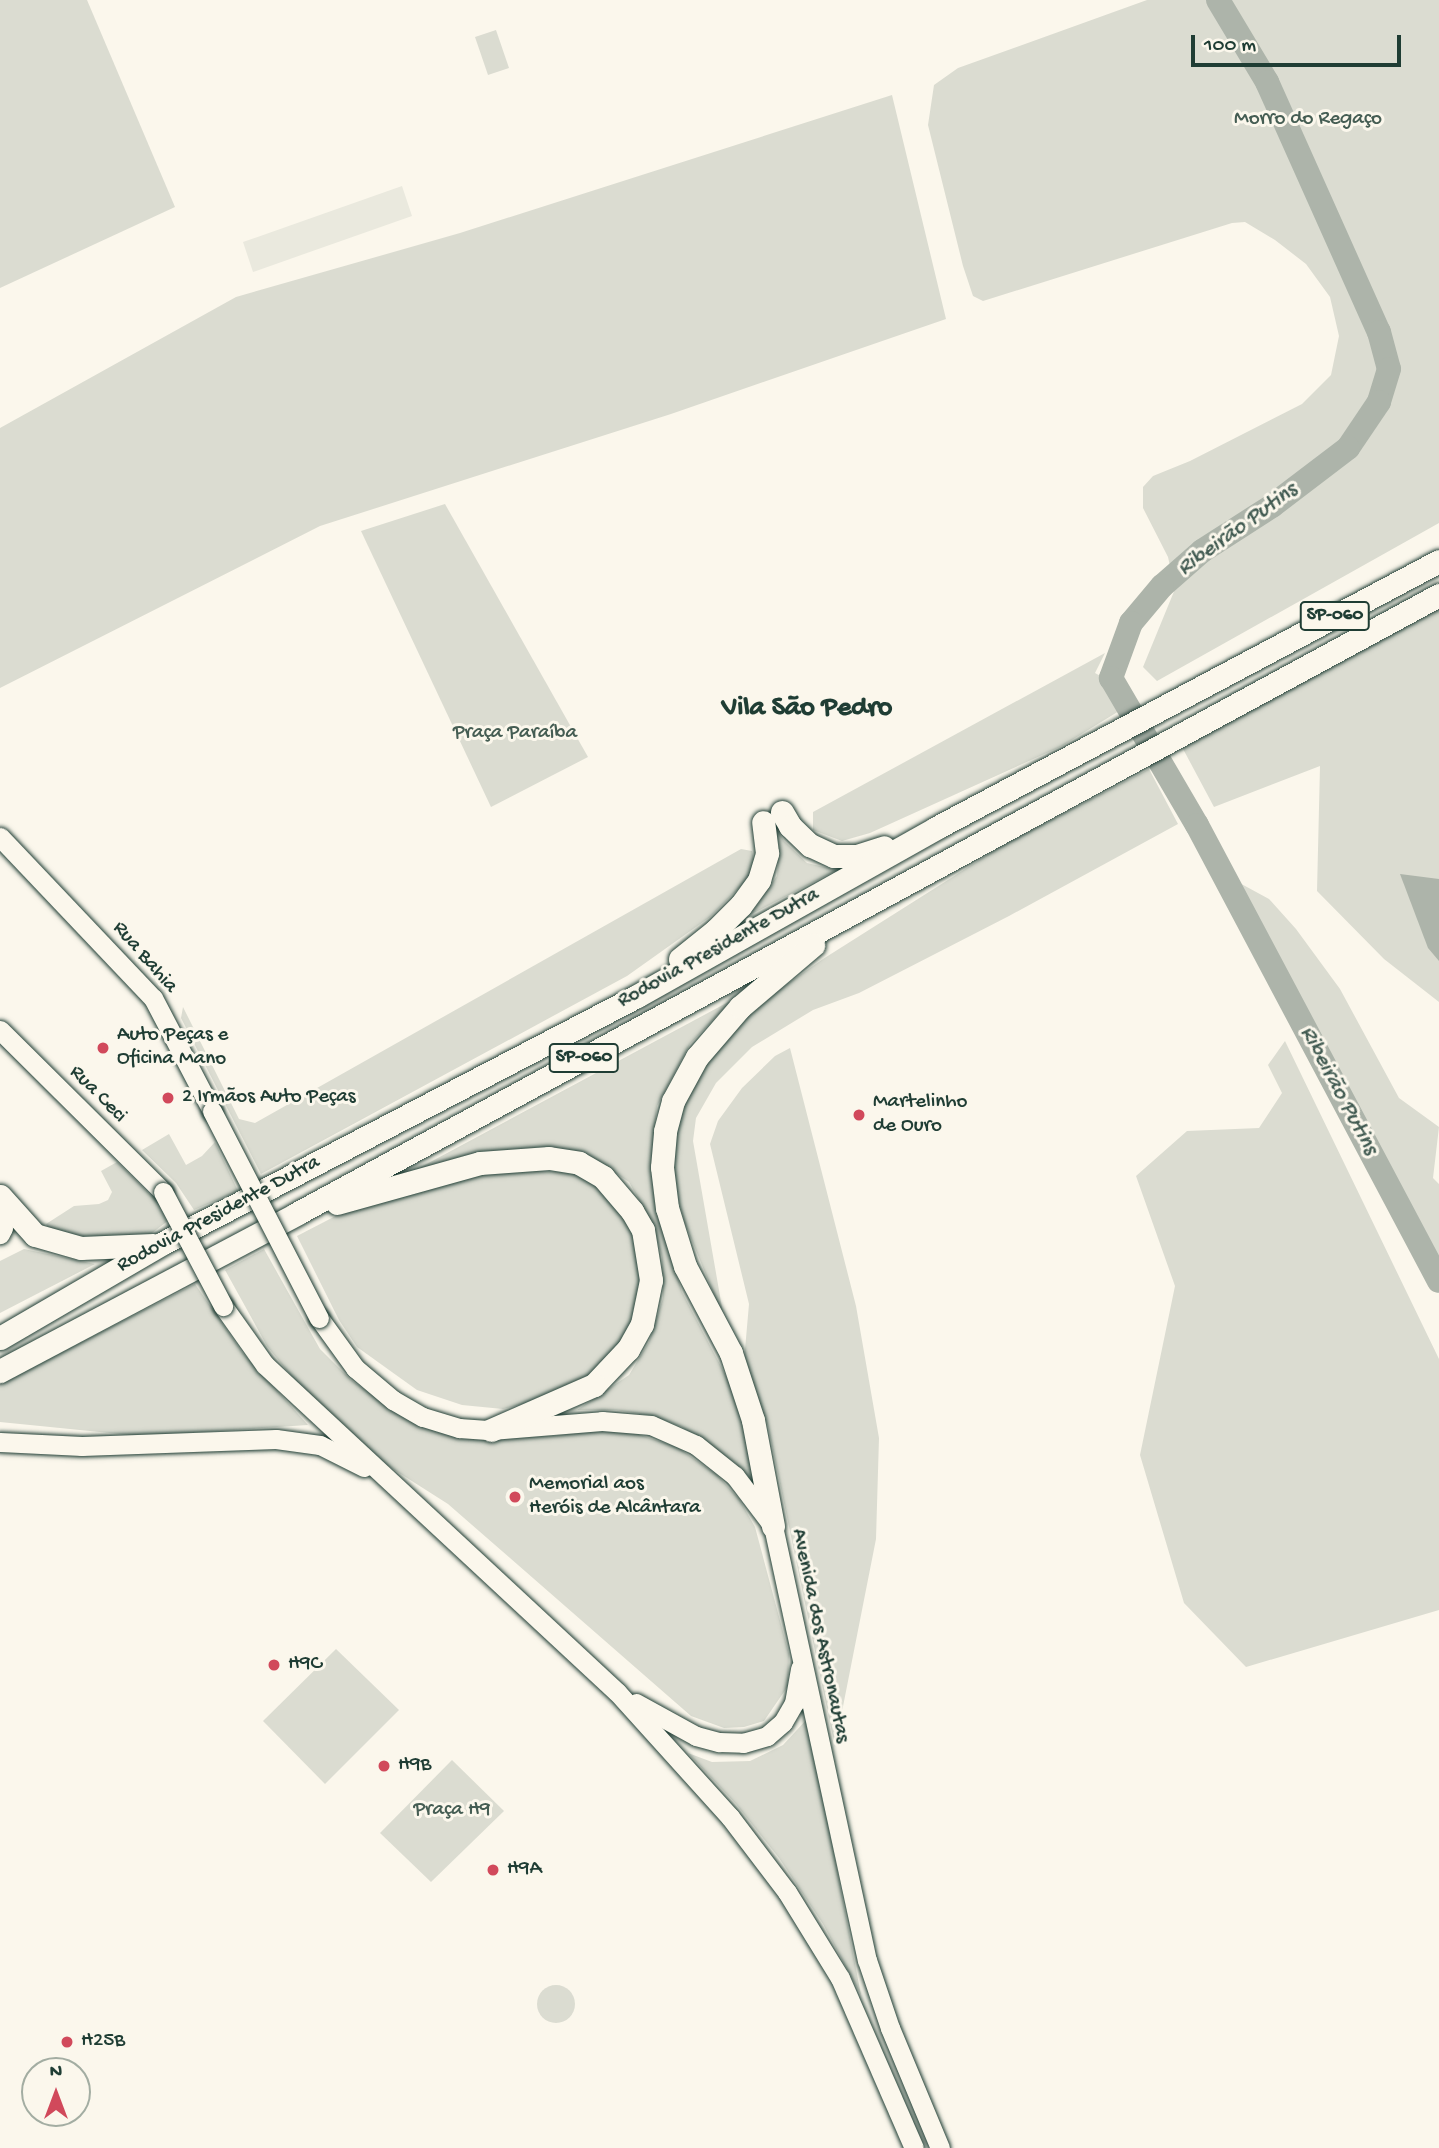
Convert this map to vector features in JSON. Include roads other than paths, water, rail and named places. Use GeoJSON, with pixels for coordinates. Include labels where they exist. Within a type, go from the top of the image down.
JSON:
{"type":"FeatureCollection","features":[{"type":"Feature","properties":{"kind":"highway","name":"Rodovia Presidente Dutra"},"geometry":{"type":"LineString","coordinates":[[0,1338],[163,1243],[637,996],[936,828],[1439,561]]}},
{"type":"Feature","properties":{"kind":"highway","name":"Rodovia Presidente Dutra"},"geometry":{"type":"LineString","coordinates":[[0,1371],[296,1214],[1439,594]]}},
{"type":"Feature","properties":{"kind":"highway"},"geometry":{"type":"LineString","coordinates":[[637,996],[716,930],[741,905],[759,880],[773,817],[790,827],[810,845],[834,856],[857,856],[936,828]]}},
{"type":"Feature","properties":{"kind":"highway"},"geometry":{"type":"LineString","coordinates":[[773,1526],[753,1420],[731,1353],[685,1266],[667,1208],[662,1167],[665,1131],[673,1101],[697,1057],[717,1032],[773,976],[871,901]]}},
{"type":"Feature","properties":{"kind":"highway"},"geometry":{"type":"LineString","coordinates":[[296,1214],[480,1163],[516,1160],[549,1158],[579,1163],[603,1177],[617,1190],[643,1230],[650,1256],[649,1301],[642,1324],[628,1349],[594,1385],[491,1430]]}},
{"type":"Feature","properties":{"kind":"highway"},"geometry":{"type":"LineString","coordinates":[[0,1196],[35,1235],[81,1248],[141,1248],[163,1243]]}},
{"type":"Feature","properties":{"kind":"main road","name":"Rua Bahia"},"geometry":{"type":"LineString","coordinates":[[0,837],[153,998],[319,1318]]}},
{"type":"Feature","properties":{"kind":"main road","name":"Rua Ceci"},"geometry":{"type":"LineString","coordinates":[[0,1030],[163,1192],[223,1307],[265,1365],[385,1479]]}},
{"type":"Feature","properties":{"kind":"main road"},"geometry":{"type":"LineString","coordinates":[[0,1205],[3,1228],[0,1234]]}},
{"type":"Feature","properties":{"kind":"main road","name":"Avenida dos Astronautas"},"geometry":{"type":"LineString","coordinates":[[319,1318],[355,1368],[393,1400],[424,1417],[459,1428],[491,1430],[602,1421],[651,1426],[696,1445],[735,1476],[773,1526],[867,1960],[890,2028],[940,2148]]}},
{"type":"Feature","properties":{"kind":"main road"},"geometry":{"type":"LineString","coordinates":[[0,1442],[82,1446],[276,1439],[320,1445],[385,1479],[617,1692],[730,1817],[787,1892],[840,1978],[914,2148]]}},
{"type":"Feature","properties":{"kind":"main road"},"geometry":{"type":"LineString","coordinates":[[617,1692],[696,1736],[719,1742],[743,1742],[767,1736],[783,1722],[794,1703],[802,1661]]}},
{"type":"Feature","properties":{"kind":"waterway","name":"Ribeirão Putins"},"geometry":{"type":"LineString","coordinates":[[1218,0],[1267,82],[1379,332],[1389,369],[1379,402],[1348,448],[1272,506],[1202,551],[1162,586],[1131,623],[1111,678],[1197,825],[1439,1281]]}},
{"type":"Feature","properties":{"kind":"place","name":"Auto Peças e Oficina Mano"},"geometry":{"type":"Point","coordinates":[103,1048]}},
{"type":"Feature","properties":{"kind":"place","name":"2 Irmãos Auto Peças"},"geometry":{"type":"Point","coordinates":[168,1098]}},
{"type":"Feature","properties":{"kind":"place","name":"Martelinho de Ouro"},"geometry":{"type":"Point","coordinates":[859,1115]}},
{"type":"Feature","properties":{"kind":"place","name":"Memorial aos Heróis de Alcântara"},"geometry":{"type":"Point","coordinates":[515,1497]}},
{"type":"Feature","properties":{"kind":"place","name":"H9C"},"geometry":{"type":"Point","coordinates":[274,1665]}},
{"type":"Feature","properties":{"kind":"place","name":"H9B"},"geometry":{"type":"Point","coordinates":[384,1766]}},
{"type":"Feature","properties":{"kind":"place","name":"H9A"},"geometry":{"type":"Point","coordinates":[493,1870]}},
{"type":"Feature","properties":{"kind":"place","name":"H25B"},"geometry":{"type":"Point","coordinates":[67,2042]}},
{"type":"Feature","properties":{"kind":"district","name":"Vila São Pedro"},"geometry":{"type":"Point","coordinates":[807,709]}},
{"type":"Feature","properties":{"kind":"park label","name":"Morro do Regaço"},"geometry":{"type":"Point","coordinates":[1308,120]}},
{"type":"Feature","properties":{"kind":"park label","name":"Praça Paraíba"},"geometry":{"type":"Point","coordinates":[515,734]}},
{"type":"Feature","properties":{"kind":"park label","name":"Praça H9"},"geometry":{"type":"Point","coordinates":[452,1811]}}]}
